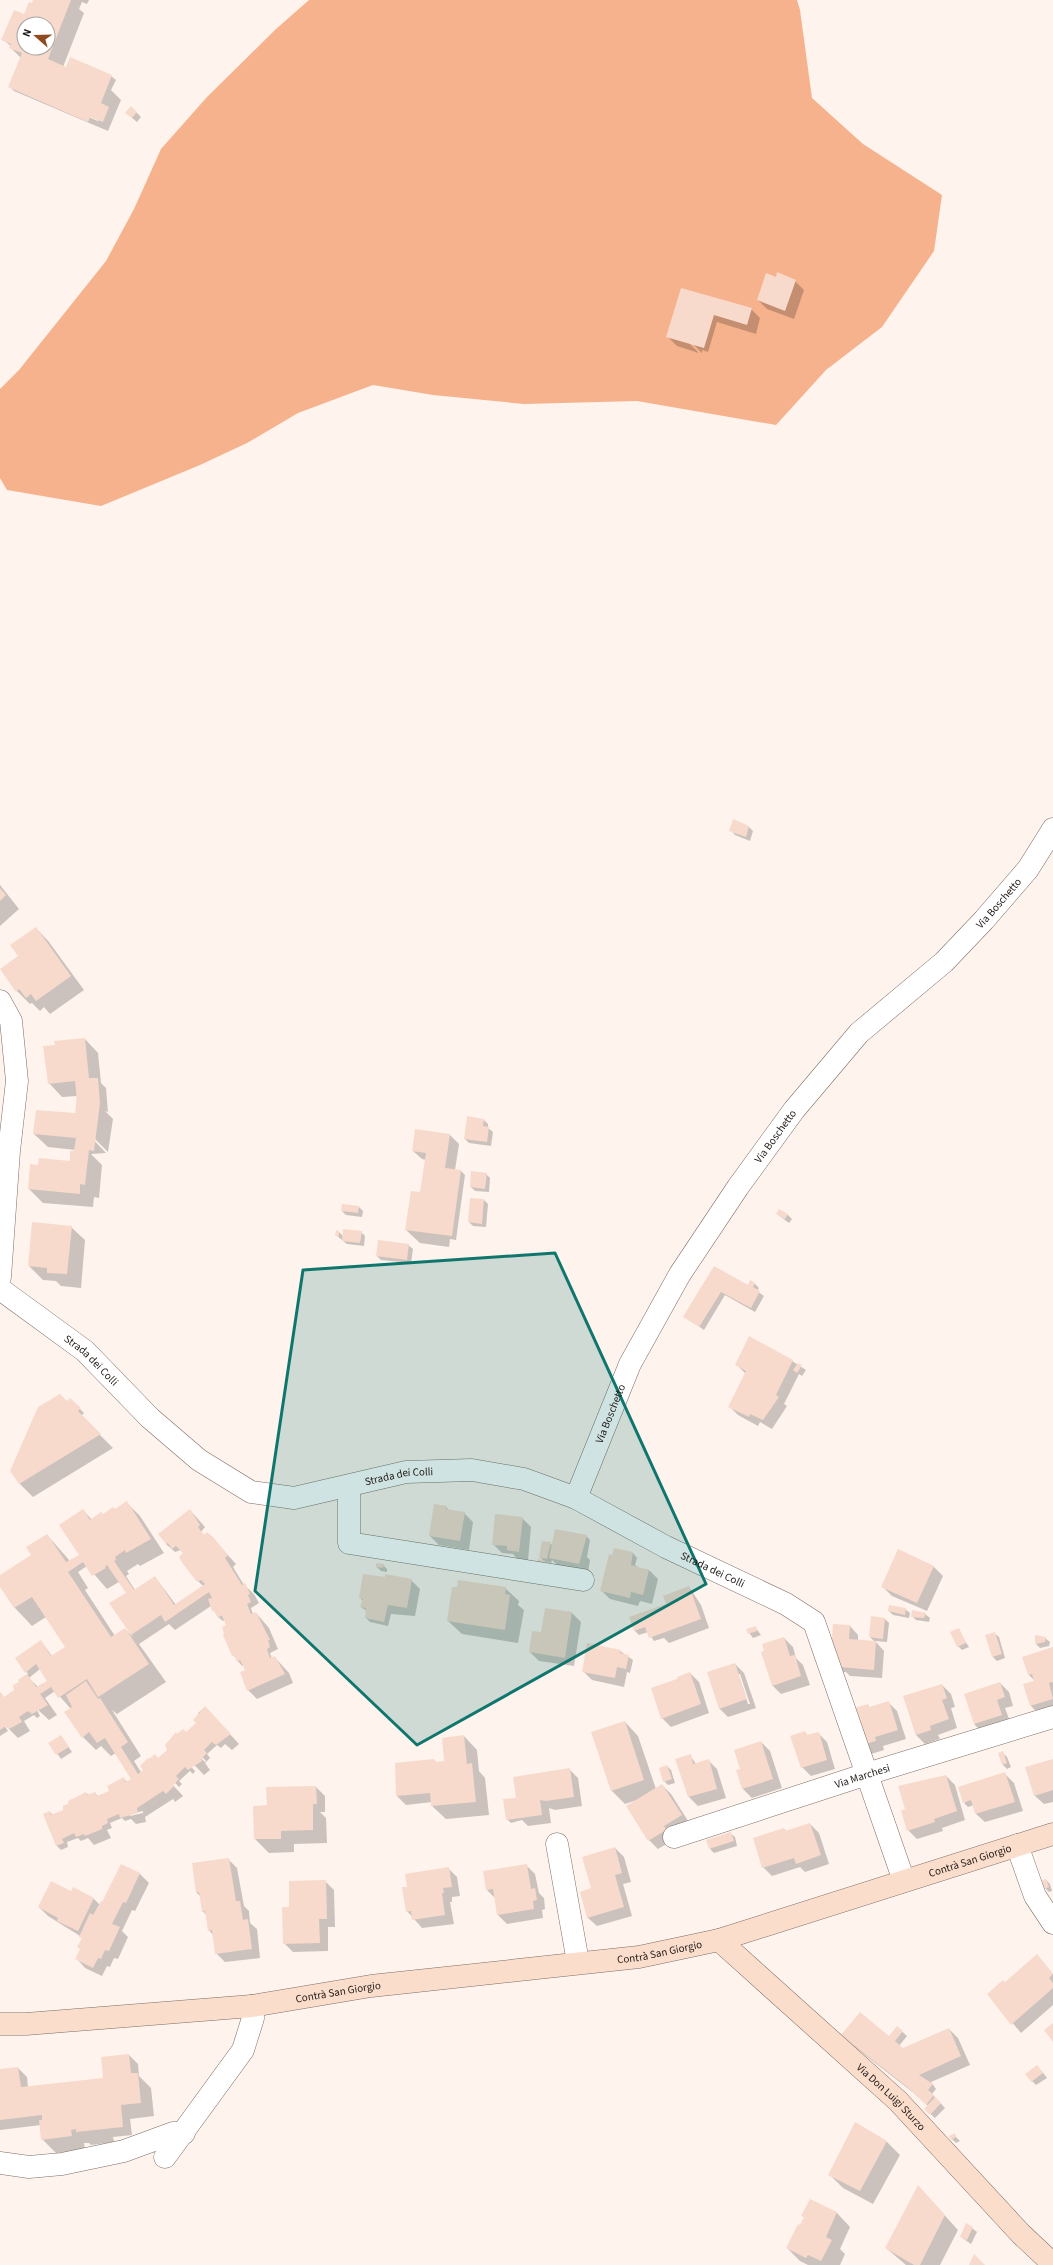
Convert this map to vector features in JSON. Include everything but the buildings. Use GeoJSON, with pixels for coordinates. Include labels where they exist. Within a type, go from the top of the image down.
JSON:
{"type":"FeatureCollection","features":[{"type":"Feature","properties":{"kind":"street","name":"Via Boschetto"},"geometry":{"type":"LineString","coordinates":[[576,1498],[630,1364],[680,1274],[738,1187],[794,1110],[859,1033],[944,962],[984,920],[1028,869],[1053,829]]}},
{"type":"Feature","properties":{"kind":"street"},"geometry":{"type":"LineString","coordinates":[[0,1001],[11,1021],[17,1081],[9,1151],[0,1277]]}},
{"type":"Feature","properties":{"kind":"street","name":"Strada dei Colli"},"geometry":{"type":"LineString","coordinates":[[0,1289],[85,1351],[150,1418],[199,1460],[251,1492],[294,1498],[406,1472],[472,1470],[524,1479],[576,1498],[666,1547],[786,1604],[814,1622],[904,1881]]}},
{"type":"Feature","properties":{"kind":"street","name":"Strada dei Colli"},"geometry":{"type":"LineString","coordinates":[[349,1486],[348,1543],[583,1580]]}},
{"type":"Feature","properties":{"kind":"street","name":"Via Marchesi"},"geometry":{"type":"LineString","coordinates":[[674,1837],[867,1774],[1053,1717]]}},
{"type":"Feature","properties":{"kind":"street","name":"Contrà San Giorgio"},"geometry":{"type":"LineString","coordinates":[[0,2024],[41,2023],[252,2006],[371,1986],[578,1962],[639,1957],[719,1940],[1053,1834]]}},
{"type":"Feature","properties":{"kind":"street"},"geometry":{"type":"LineString","coordinates":[[557,1844],[578,1962]]}},
{"type":"Feature","properties":{"kind":"street"},"geometry":{"type":"LineString","coordinates":[[1017,1845],[1035,1896],[1053,1923]]}},
{"type":"Feature","properties":{"kind":"street","name":"Via Don Luigi Sturzo"},"geometry":{"type":"LineString","coordinates":[[719,1940],[898,2101],[1020,2234],[1053,2264]]}},
{"type":"Feature","properties":{"kind":"street"},"geometry":{"type":"LineString","coordinates":[[165,2157],[184,2133],[243,2050],[253,2018],[252,2006]]}},
{"type":"Feature","properties":{"kind":"street"},"geometry":{"type":"LineString","coordinates":[[0,2163],[29,2167],[62,2164],[124,2151],[172,2133],[184,2133]]}},
{"type":"Feature","properties":{"kind":"highlighted area"},"geometry":{"type":"Polygon","coordinates":[[[555,1253],[706,1584],[417,1745],[255,1591],[303,1270],[555,1253]]]}},
{"type":"Feature","properties":{"kind":"shaded area"},"geometry":{"type":"Polygon","coordinates":[[[309,0],[797,0],[800,10],[812,98],[863,144],[942,195],[934,251],[882,327],[826,370],[776,425],[637,401],[524,404],[433,395],[373,385],[298,413],[247,443],[200,465],[101,506],[7,490],[0,478],[0,389],[19,370],[106,261],[134,209],[161,149],[207,97],[276,29],[309,0]]]}}]}
